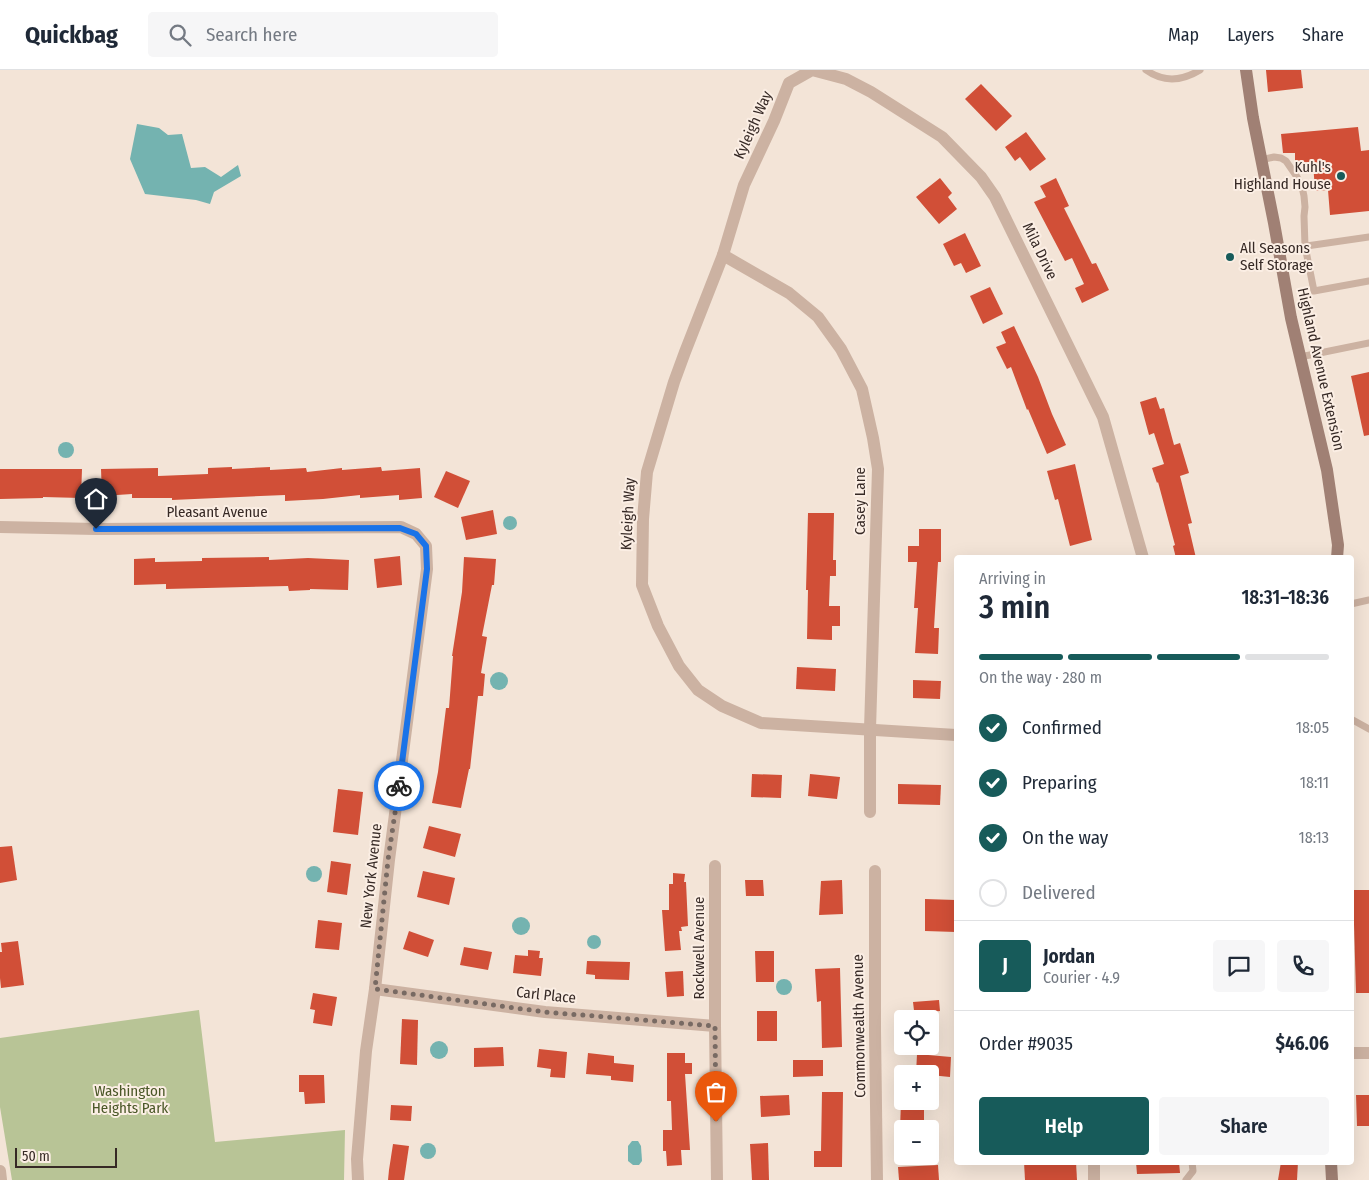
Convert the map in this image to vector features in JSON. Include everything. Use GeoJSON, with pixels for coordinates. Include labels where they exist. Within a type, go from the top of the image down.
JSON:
{"type":"FeatureCollection","features":[{"type":"Feature","properties":{"kind":"street","name":"Mila Drive"},"geometry":{"type":"LineString","coordinates":[[789,83],[812,70],[846,79],[872,92],[942,137],[981,177],[996,197],[1103,416],[1142,555]]}},
{"type":"Feature","properties":{"kind":"street","name":"Highland Avenue Extension"},"geometry":{"type":"LineString","coordinates":[[1246,70],[1253,118],[1291,318],[1327,470],[1338,546],[1337,555]]}},
{"type":"Feature","properties":{"kind":"street","name":"Kyleigh Way"},"geometry":{"type":"LineString","coordinates":[[789,83],[774,121],[744,185],[722,255],[684,352],[647,472],[643,519],[642,585],[658,626],[679,666],[698,690],[722,706],[761,723],[954,735]]}},
{"type":"Feature","properties":{"kind":"street","name":"Casey Lane"},"geometry":{"type":"LineString","coordinates":[[722,255],[789,293],[818,317],[841,349],[862,389],[878,469],[870,730],[870,812]]}},
{"type":"Feature","properties":{"kind":"street","name":"Pleasant Avenue"},"geometry":{"type":"LineString","coordinates":[[0,527],[96,529],[400,528],[416,534],[426,546]]}},
{"type":"Feature","properties":{"kind":"street","name":"New York Avenue"},"geometry":{"type":"LineString","coordinates":[[358,1180],[357,1159],[366,1051],[375,989],[388,860],[427,569],[426,546]]}},
{"type":"Feature","properties":{"kind":"street","name":"Rockwell Avenue"},"geometry":{"type":"LineString","coordinates":[[715,866],[717,1180]]}},
{"type":"Feature","properties":{"kind":"street","name":"Commonwealth Avenue"},"geometry":{"type":"LineString","coordinates":[[875,871],[877,1180]]}},
{"type":"Feature","properties":{"kind":"street","name":"Carl Place"},"geometry":{"type":"LineString","coordinates":[[375,989],[545,1012],[715,1026]]}},
{"type":"Feature","properties":{"kind":"street"},"geometry":{"type":"LineString","coordinates":[[1354,1054],[1369,1054]]}},
{"type":"Feature","properties":{"kind":"street"},"geometry":{"type":"LineString","coordinates":[[1094,1165],[1094,1180]]}},
{"type":"Feature","properties":{"kind":"street"},"geometry":{"type":"LineString","coordinates":[[1331,1165],[1332,1180]]}},
{"type":"Feature","properties":{"kind":"street"},"geometry":{"type":"LineString","coordinates":[[0,1171],[1,1180]]}},
{"type":"Feature","properties":{"kind":"lane"},"geometry":{"type":"LineString","coordinates":[[1146,70],[1153,75],[1170,80],[1187,77],[1200,70]]}},
{"type":"Feature","properties":{"kind":"lane"},"geometry":{"type":"LineString","coordinates":[[1262,160],[1274,157],[1282,158],[1297,177],[1304,196],[1305,246],[1314,291],[1369,281]]}},
{"type":"Feature","properties":{"kind":"lane"},"geometry":{"type":"LineString","coordinates":[[1279,250],[1369,237]]}},
{"type":"Feature","properties":{"kind":"lane"},"geometry":{"type":"LineString","coordinates":[[1300,357],[1369,343]]}},
{"type":"Feature","properties":{"kind":"lane"},"geometry":{"type":"LineString","coordinates":[[1354,604],[1369,600]]}},
{"type":"Feature","properties":{"kind":"lane"},"geometry":{"type":"LineString","coordinates":[[1354,721],[1369,729]]}},
{"type":"Feature","properties":{"kind":"lane"},"geometry":{"type":"LineString","coordinates":[[1186,1180],[1192,1171],[1192,1165]]}},
{"type":"Feature","properties":{"kind":"green space","name":"Washington Heights Park"},"geometry":{"type":"Polygon","coordinates":[[[199,1010],[215,1142],[345,1130],[344,1180],[12,1180],[0,1107],[0,1038],[199,1010]]]}},
{"type":"Feature","properties":{"kind":"water"},"geometry":{"type":"Polygon","coordinates":[[[137,124],[159,128],[168,135],[182,134],[191,168],[205,167],[221,177],[238,165],[241,176],[214,192],[210,204],[196,200],[145,194],[130,159],[137,124]]]}},
{"type":"Feature","properties":{"kind":"water"},"geometry":{"type":"Polygon","coordinates":[[[66,442],[74,450],[66,458],[58,450],[66,442]]]}},
{"type":"Feature","properties":{"kind":"water"},"geometry":{"type":"Polygon","coordinates":[[[507,516],[513,516],[517,523],[513,530],[507,530],[503,526],[503,520],[507,516]]]}},
{"type":"Feature","properties":{"kind":"water"},"geometry":{"type":"Polygon","coordinates":[[[499,672],[505,675],[508,681],[505,687],[499,690],[493,687],[490,681],[493,675],[499,672]]]}},
{"type":"Feature","properties":{"kind":"water"},"geometry":{"type":"Polygon","coordinates":[[[311,866],[317,866],[322,871],[320,880],[311,882],[306,877],[306,871],[311,866]]]}},
{"type":"Feature","properties":{"kind":"water"},"geometry":{"type":"Polygon","coordinates":[[[521,917],[527,920],[530,926],[527,932],[521,935],[515,932],[512,926],[515,920],[521,917]]]}},
{"type":"Feature","properties":{"kind":"water"},"geometry":{"type":"Polygon","coordinates":[[[591,935],[597,935],[601,942],[597,949],[591,949],[587,945],[587,939],[591,935]]]}},
{"type":"Feature","properties":{"kind":"water"},"geometry":{"type":"Polygon","coordinates":[[[784,979],[792,987],[784,995],[776,987],[784,979]]]}},
{"type":"Feature","properties":{"kind":"water"},"geometry":{"type":"Polygon","coordinates":[[[439,1041],[445,1044],[448,1050],[445,1056],[439,1059],[433,1056],[430,1050],[433,1044],[439,1041]]]}},
{"type":"Feature","properties":{"kind":"water"},"geometry":{"type":"Polygon","coordinates":[[[632,1141],[638,1141],[641,1146],[642,1161],[639,1165],[633,1165],[628,1161],[628,1146],[632,1141]]]}},
{"type":"Feature","properties":{"kind":"water"},"geometry":{"type":"Polygon","coordinates":[[[428,1143],[434,1145],[436,1151],[434,1157],[428,1159],[422,1157],[420,1151],[422,1145],[428,1143]]]}},
{"type":"Feature","properties":{"kind":"building"},"geometry":{"type":"Polygon","coordinates":[[[1266,70],[1301,70],[1303,88],[1268,92],[1266,70]]]}},
{"type":"Feature","properties":{"kind":"building"},"geometry":{"type":"Polygon","coordinates":[[[981,84],[1012,116],[996,131],[965,99],[981,84]]]}},
{"type":"Feature","properties":{"kind":"building","name":"Kuhl's Highland House"},"geometry":{"type":"Polygon","coordinates":[[[1358,127],[1361,151],[1369,150],[1369,211],[1330,215],[1328,190],[1315,191],[1313,162],[1295,163],[1295,153],[1283,153],[1281,134],[1358,127]]]}},
{"type":"Feature","properties":{"kind":"building"},"geometry":{"type":"Polygon","coordinates":[[[1026,132],[1046,159],[1030,171],[1020,157],[1015,161],[1005,147],[1026,132]]]}},
{"type":"Feature","properties":{"kind":"building"},"geometry":{"type":"Polygon","coordinates":[[[940,178],[952,193],[948,197],[957,209],[939,224],[916,197],[940,178]]]}},
{"type":"Feature","properties":{"kind":"building"},"geometry":{"type":"Polygon","coordinates":[[[1056,178],[1069,206],[1064,208],[1092,264],[1096,263],[1109,290],[1082,303],[1075,288],[1084,284],[1072,258],[1065,261],[1034,202],[1046,197],[1040,186],[1056,178]]]}},
{"type":"Feature","properties":{"kind":"building"},"geometry":{"type":"Polygon","coordinates":[[[965,233],[981,266],[966,273],[961,263],[954,266],[943,244],[965,233]]]}},
{"type":"Feature","properties":{"kind":"building"},"geometry":{"type":"Polygon","coordinates":[[[990,287],[1003,314],[983,324],[970,296],[990,287]]]}},
{"type":"Feature","properties":{"kind":"building"},"geometry":{"type":"Polygon","coordinates":[[[1014,326],[1038,377],[1066,445],[1047,454],[1027,410],[1011,367],[1007,369],[996,347],[1006,343],[1001,332],[1014,326]]]}},
{"type":"Feature","properties":{"kind":"building"},"geometry":{"type":"Polygon","coordinates":[[[1369,372],[1369,435],[1364,436],[1351,376],[1369,372]]]}},
{"type":"Feature","properties":{"kind":"building"},"geometry":{"type":"Polygon","coordinates":[[[1156,397],[1160,409],[1164,408],[1174,445],[1180,443],[1189,473],[1180,476],[1192,523],[1188,524],[1195,555],[1175,555],[1173,546],[1175,545],[1158,482],[1152,468],[1164,464],[1154,433],[1149,435],[1140,402],[1156,397]]]}},
{"type":"Feature","properties":{"kind":"building"},"geometry":{"type":"Polygon","coordinates":[[[1075,464],[1092,540],[1070,546],[1058,499],[1055,500],[1047,471],[1075,464]]]}},
{"type":"Feature","properties":{"kind":"building"},"geometry":{"type":"Polygon","coordinates":[[[232,467],[232,469],[270,467],[270,470],[306,468],[307,472],[342,468],[342,470],[381,467],[382,471],[420,468],[422,498],[399,500],[399,495],[360,498],[360,495],[285,501],[285,495],[172,500],[172,498],[132,498],[132,494],[102,496],[101,469],[158,468],[158,476],[208,474],[208,468],[232,467]]]}},
{"type":"Feature","properties":{"kind":"building"},"geometry":{"type":"Polygon","coordinates":[[[0,469],[82,469],[81,498],[0,499],[0,469]]]}},
{"type":"Feature","properties":{"kind":"building"},"geometry":{"type":"Polygon","coordinates":[[[446,471],[470,481],[458,508],[434,497],[446,471]]]}},
{"type":"Feature","properties":{"kind":"building"},"geometry":{"type":"Polygon","coordinates":[[[493,510],[497,534],[466,540],[461,517],[493,510]]]}},
{"type":"Feature","properties":{"kind":"building"},"geometry":{"type":"Polygon","coordinates":[[[808,513],[834,513],[833,560],[836,560],[836,576],[830,576],[829,606],[840,606],[840,626],[832,626],[832,640],[807,639],[808,513]]]}},
{"type":"Feature","properties":{"kind":"building"},"geometry":{"type":"Polygon","coordinates":[[[919,529],[941,529],[941,562],[938,562],[934,628],[939,628],[938,654],[915,653],[918,608],[914,608],[917,562],[908,562],[908,546],[919,546],[919,529]]]}},
{"type":"Feature","properties":{"kind":"building"},"geometry":{"type":"Polygon","coordinates":[[[400,556],[402,585],[377,588],[374,559],[400,556]]]}},
{"type":"Feature","properties":{"kind":"building"},"geometry":{"type":"Polygon","coordinates":[[[269,557],[269,560],[308,558],[349,560],[348,590],[310,589],[289,591],[288,586],[166,589],[166,584],[134,585],[134,559],[155,558],[155,562],[202,561],[202,558],[269,557]]]}},
{"type":"Feature","properties":{"kind":"building"},"geometry":{"type":"Polygon","coordinates":[[[464,557],[496,559],[494,585],[492,585],[482,636],[487,637],[481,673],[485,674],[483,696],[478,696],[470,769],[461,808],[432,803],[446,708],[449,708],[452,656],[462,592],[464,557]]]}},
{"type":"Feature","properties":{"kind":"building"},"geometry":{"type":"Polygon","coordinates":[[[797,667],[836,669],[835,691],[796,689],[797,667]]]}},
{"type":"Feature","properties":{"kind":"building"},"geometry":{"type":"Polygon","coordinates":[[[913,680],[941,681],[940,699],[913,698],[913,680]]]}},
{"type":"Feature","properties":{"kind":"building"},"geometry":{"type":"Polygon","coordinates":[[[752,774],[782,775],[781,798],[751,797],[752,774]]]}},
{"type":"Feature","properties":{"kind":"building"},"geometry":{"type":"Polygon","coordinates":[[[810,774],[840,777],[837,799],[808,796],[810,774]]]}},
{"type":"Feature","properties":{"kind":"building"},"geometry":{"type":"Polygon","coordinates":[[[898,784],[941,785],[940,805],[898,804],[898,784]]]}},
{"type":"Feature","properties":{"kind":"building"},"geometry":{"type":"Polygon","coordinates":[[[338,789],[363,792],[358,835],[333,832],[338,789]]]}},
{"type":"Feature","properties":{"kind":"building"},"geometry":{"type":"Polygon","coordinates":[[[429,826],[461,834],[455,857],[423,848],[429,826]]]}},
{"type":"Feature","properties":{"kind":"building"},"geometry":{"type":"Polygon","coordinates":[[[12,846],[17,880],[0,883],[0,847],[12,846]]]}},
{"type":"Feature","properties":{"kind":"building"},"geometry":{"type":"Polygon","coordinates":[[[331,861],[351,864],[347,895],[327,892],[331,861]]]}},
{"type":"Feature","properties":{"kind":"building"},"geometry":{"type":"Polygon","coordinates":[[[423,871],[455,878],[449,905],[417,897],[423,871]]]}},
{"type":"Feature","properties":{"kind":"building"},"geometry":{"type":"Polygon","coordinates":[[[673,873],[685,874],[688,926],[681,927],[682,931],[679,931],[681,950],[665,951],[662,910],[669,910],[669,884],[673,884],[673,873]]]}},
{"type":"Feature","properties":{"kind":"building"},"geometry":{"type":"Polygon","coordinates":[[[745,880],[763,880],[764,896],[746,896],[745,880]]]}},
{"type":"Feature","properties":{"kind":"building"},"geometry":{"type":"Polygon","coordinates":[[[842,880],[843,914],[819,915],[821,881],[842,880]]]}},
{"type":"Feature","properties":{"kind":"building"},"geometry":{"type":"Polygon","coordinates":[[[1354,890],[1369,890],[1369,993],[1356,993],[1354,890]]]}},
{"type":"Feature","properties":{"kind":"building"},"geometry":{"type":"Polygon","coordinates":[[[925,899],[954,900],[954,932],[925,931],[925,899]]]}},
{"type":"Feature","properties":{"kind":"building"},"geometry":{"type":"Polygon","coordinates":[[[318,920],[342,923],[339,950],[315,948],[318,920]]]}},
{"type":"Feature","properties":{"kind":"building"},"geometry":{"type":"Polygon","coordinates":[[[409,931],[434,940],[428,957],[403,949],[409,931]]]}},
{"type":"Feature","properties":{"kind":"building"},"geometry":{"type":"Polygon","coordinates":[[[18,941],[24,985],[1,988],[1,943],[18,941]]]}},
{"type":"Feature","properties":{"kind":"building"},"geometry":{"type":"Polygon","coordinates":[[[464,947],[492,952],[488,970],[460,965],[464,947]]]}},
{"type":"Feature","properties":{"kind":"building"},"geometry":{"type":"Polygon","coordinates":[[[528,950],[540,951],[539,958],[543,958],[541,976],[513,973],[515,955],[528,956],[528,950]]]}},
{"type":"Feature","properties":{"kind":"building"},"geometry":{"type":"Polygon","coordinates":[[[755,951],[774,951],[774,982],[756,982],[755,951]]]}},
{"type":"Feature","properties":{"kind":"building"},"geometry":{"type":"Polygon","coordinates":[[[587,961],[630,962],[629,980],[595,979],[595,975],[586,974],[587,961]]]}},
{"type":"Feature","properties":{"kind":"building"},"geometry":{"type":"Polygon","coordinates":[[[840,968],[842,1047],[822,1048],[821,1001],[817,1002],[815,969],[840,968]]]}},
{"type":"Feature","properties":{"kind":"building"},"geometry":{"type":"Polygon","coordinates":[[[683,971],[684,996],[667,997],[665,972],[683,971]]]}},
{"type":"Feature","properties":{"kind":"building"},"geometry":{"type":"Polygon","coordinates":[[[313,993],[337,997],[332,1026],[313,1023],[315,1010],[310,1009],[313,993]]]}},
{"type":"Feature","properties":{"kind":"building"},"geometry":{"type":"Polygon","coordinates":[[[939,1000],[940,1011],[914,1010],[913,1002],[939,1000]]]}},
{"type":"Feature","properties":{"kind":"building"},"geometry":{"type":"Polygon","coordinates":[[[757,1011],[777,1011],[777,1041],[757,1041],[757,1011]]]}},
{"type":"Feature","properties":{"kind":"building"},"geometry":{"type":"Polygon","coordinates":[[[402,1019],[418,1020],[417,1065],[400,1064],[402,1019]]]}},
{"type":"Feature","properties":{"kind":"building"},"geometry":{"type":"Polygon","coordinates":[[[503,1047],[504,1066],[474,1067],[474,1048],[503,1047]]]}},
{"type":"Feature","properties":{"kind":"building"},"geometry":{"type":"Polygon","coordinates":[[[539,1049],[567,1052],[565,1078],[550,1077],[551,1069],[537,1067],[539,1049]]]}},
{"type":"Feature","properties":{"kind":"building"},"geometry":{"type":"Polygon","coordinates":[[[588,1053],[614,1056],[614,1063],[634,1065],[633,1082],[611,1080],[611,1076],[586,1074],[588,1053]]]}},
{"type":"Feature","properties":{"kind":"building"},"geometry":{"type":"Polygon","coordinates":[[[667,1053],[685,1053],[685,1063],[692,1063],[692,1074],[685,1074],[690,1150],[681,1150],[682,1165],[667,1166],[666,1151],[663,1151],[663,1130],[672,1130],[671,1101],[667,1101],[667,1053]]]}},
{"type":"Feature","properties":{"kind":"building"},"geometry":{"type":"Polygon","coordinates":[[[917,1055],[951,1057],[950,1077],[939,1076],[939,1065],[916,1065],[917,1055]]]}},
{"type":"Feature","properties":{"kind":"building"},"geometry":{"type":"Polygon","coordinates":[[[793,1060],[823,1060],[823,1076],[793,1077],[793,1060]]]}},
{"type":"Feature","properties":{"kind":"building"},"geometry":{"type":"Polygon","coordinates":[[[299,1075],[324,1075],[325,1103],[305,1104],[304,1092],[299,1092],[299,1075]]]}},
{"type":"Feature","properties":{"kind":"building"},"geometry":{"type":"Polygon","coordinates":[[[822,1092],[843,1092],[842,1167],[814,1167],[814,1151],[821,1151],[822,1092]]]}},
{"type":"Feature","properties":{"kind":"building"},"geometry":{"type":"Polygon","coordinates":[[[789,1095],[790,1115],[761,1117],[760,1096],[789,1095]]]}},
{"type":"Feature","properties":{"kind":"building"},"geometry":{"type":"Polygon","coordinates":[[[1356,1095],[1369,1095],[1369,1126],[1357,1126],[1356,1095]]]}},
{"type":"Feature","properties":{"kind":"building"},"geometry":{"type":"Polygon","coordinates":[[[391,1105],[412,1106],[411,1121],[390,1120],[391,1105]]]}},
{"type":"Feature","properties":{"kind":"building"},"geometry":{"type":"Polygon","coordinates":[[[901,1110],[924,1110],[924,1120],[900,1120],[901,1110]]]}},
{"type":"Feature","properties":{"kind":"building"},"geometry":{"type":"Polygon","coordinates":[[[768,1143],[769,1180],[752,1180],[750,1144],[768,1143]]]}},
{"type":"Feature","properties":{"kind":"building"},"geometry":{"type":"Polygon","coordinates":[[[393,1144],[409,1146],[404,1180],[388,1180],[393,1144]]]}},
{"type":"Feature","properties":{"kind":"building"},"geometry":{"type":"Polygon","coordinates":[[[938,1165],[939,1180],[899,1180],[898,1167],[938,1165]]]}},
{"type":"Feature","properties":{"kind":"building"},"geometry":{"type":"Polygon","coordinates":[[[1024,1165],[1076,1165],[1077,1180],[1025,1180],[1024,1165]]]}},
{"type":"Feature","properties":{"kind":"building"},"geometry":{"type":"Polygon","coordinates":[[[1136,1165],[1179,1165],[1180,1173],[1137,1174],[1136,1165]]]}},
{"type":"Feature","properties":{"kind":"building"},"geometry":{"type":"Polygon","coordinates":[[[1280,1165],[1298,1165],[1297,1180],[1278,1180],[1280,1165]]]}},
{"type":"Feature","properties":{"kind":"way so far"},"geometry":{"type":"LineString","coordinates":[[399,786],[388,860],[375,989],[545,1012],[715,1026],[716,1122]]}},
{"type":"Feature","properties":{"kind":"place","name":"Kuhl's Highland House"},"geometry":{"type":"Point","coordinates":[1341,176]}},
{"type":"Feature","properties":{"kind":"place","name":"All Seasons Self Storage"},"geometry":{"type":"Point","coordinates":[1230,257]}},
{"type":"Feature","properties":{"kind":"route"},"geometry":{"type":"LineString","coordinates":[[96,529],[400,528],[416,534],[426,546],[427,569],[399,786]]}}]}
